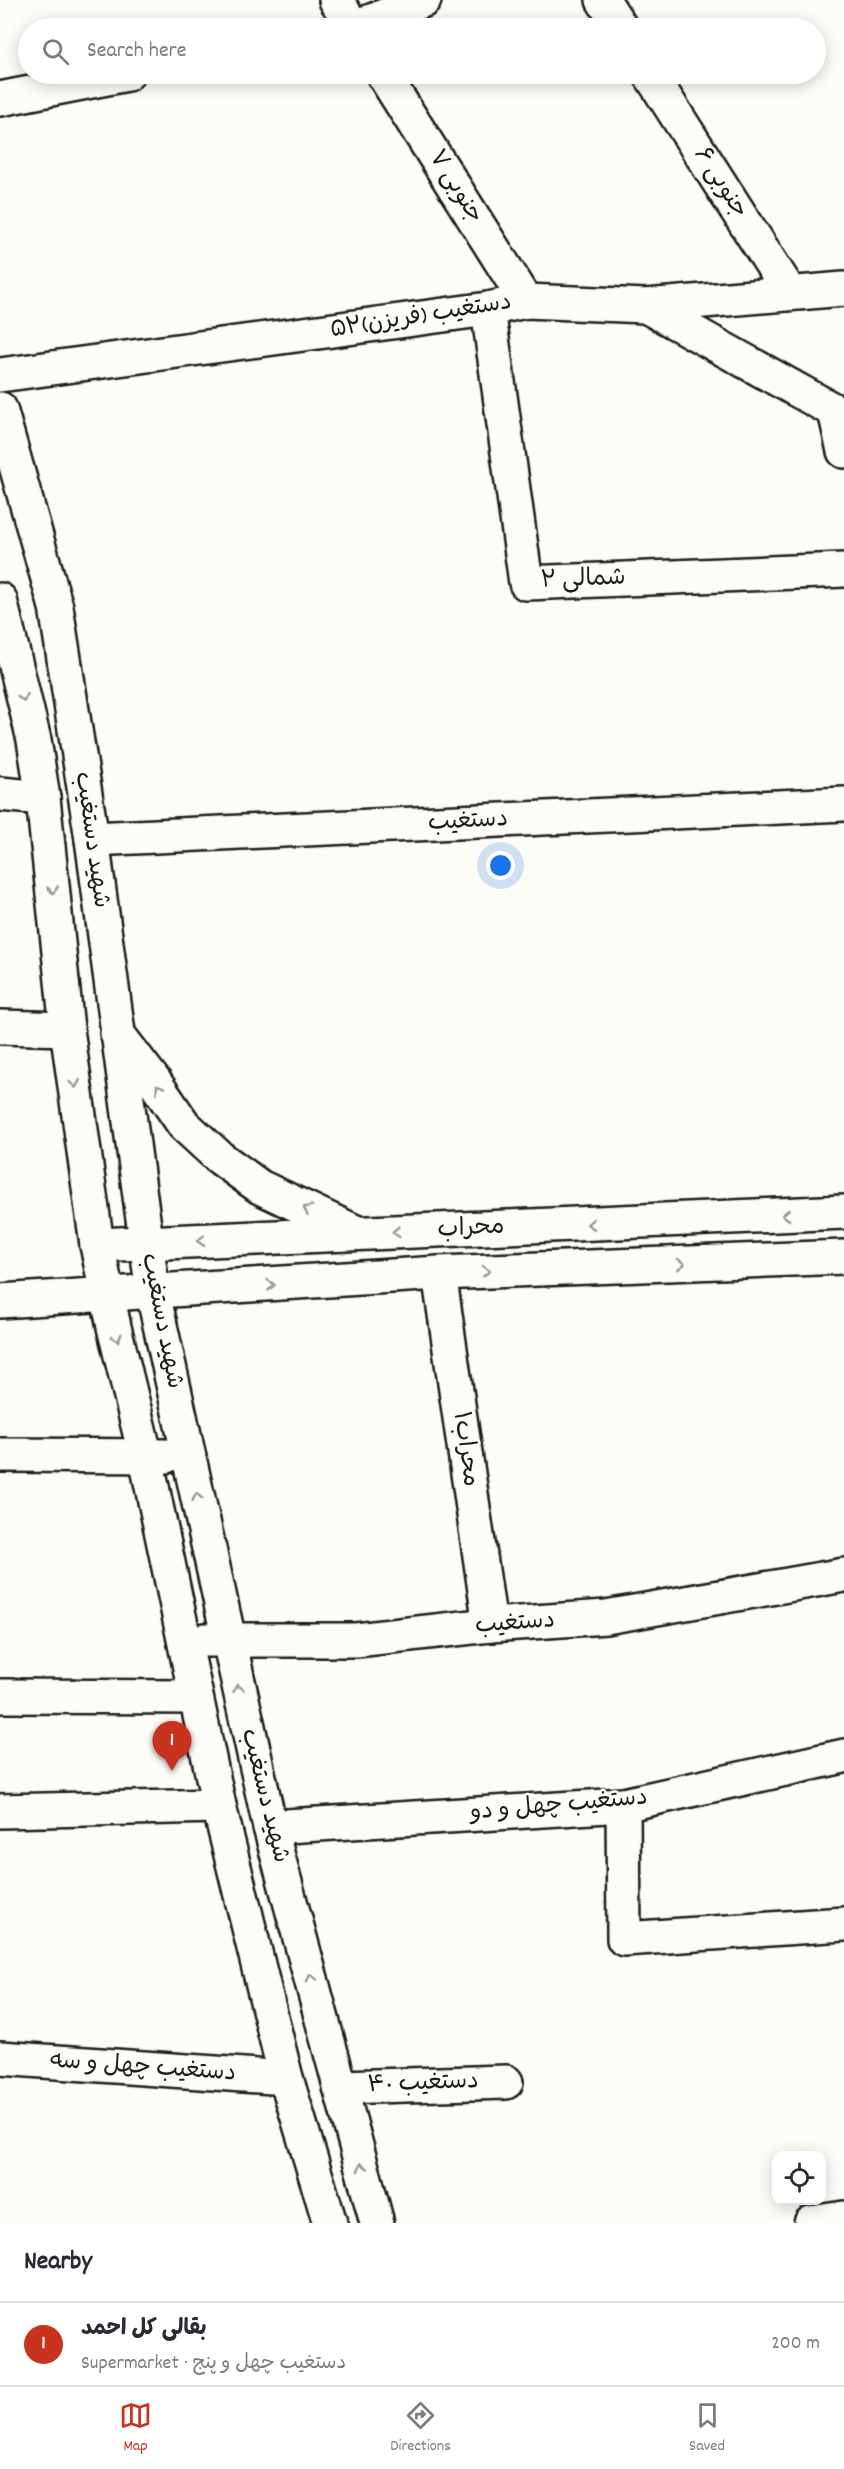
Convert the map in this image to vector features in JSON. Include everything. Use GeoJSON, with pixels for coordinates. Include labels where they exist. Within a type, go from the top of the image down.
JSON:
{"type":"FeatureCollection","features":[{"type":"Feature","properties":{"kind":"street"},"geometry":{"type":"LineString","coordinates":[[336,0],[348,18]]}},
{"type":"Feature","properties":{"kind":"street"},"geometry":{"type":"LineString","coordinates":[[379,18],[424,0]]}},
{"type":"Feature","properties":{"kind":"street"},"geometry":{"type":"LineString","coordinates":[[603,0],[615,18]]}},
{"type":"Feature","properties":{"kind":"street"},"geometry":{"type":"LineString","coordinates":[[0,99],[76,84]]}},
{"type":"Feature","properties":{"kind":"street","name":"جنوبی ۷"},"geometry":{"type":"LineString","coordinates":[[389,84],[526,301]]}},
{"type":"Feature","properties":{"kind":"street","name":"جنوبی ۶"},"geometry":{"type":"LineString","coordinates":[[656,84],[790,292]]}},
{"type":"Feature","properties":{"kind":"street","name":"دستغیب (فریزن)۵۲"},"geometry":{"type":"LineString","coordinates":[[0,375],[488,309],[526,301],[646,306],[844,289]]}},
{"type":"Feature","properties":{"kind":"street"},"geometry":{"type":"LineString","coordinates":[[646,306],[839,413],[844,452]]}},
{"type":"Feature","properties":{"kind":"street","name":"۲ شمالی"},"geometry":{"type":"LineString","coordinates":[[488,309],[526,582],[844,570]]}},
{"type":"Feature","properties":{"kind":"street","name":"شهید دستغیب"},"geometry":{"type":"LineString","coordinates":[[0,409],[56,607],[92,840],[116,1032],[153,1293],[270,1827],[378,2223]]}},
{"type":"Feature","properties":{"kind":"street","name":"شهید دستغیب"},"geometry":{"type":"LineString","coordinates":[[0,600],[33,740],[43,798],[67,1029],[98,1245],[108,1296],[146,1458],[219,1806],[286,2078],[330,2223]]}},
{"type":"Feature","properties":{"kind":"street"},"geometry":{"type":"LineString","coordinates":[[0,794],[43,798]]}},
{"type":"Feature","properties":{"kind":"street","name":"دستغیب"},"geometry":{"type":"LineString","coordinates":[[92,840],[844,804]]}},
{"type":"Feature","properties":{"kind":"street"},"geometry":{"type":"LineString","coordinates":[[0,1027],[67,1029]]}},
{"type":"Feature","properties":{"kind":"street"},"geometry":{"type":"LineString","coordinates":[[116,1032],[184,1125],[220,1158],[260,1186],[360,1234]]}},
{"type":"Feature","properties":{"kind":"street","name":"محراب"},"geometry":{"type":"LineString","coordinates":[[98,1245],[844,1212]]}},
{"type":"Feature","properties":{"kind":"street","name":"محراب"},"geometry":{"type":"LineString","coordinates":[[0,1301],[108,1296],[440,1273],[844,1257]]}},
{"type":"Feature","properties":{"kind":"street","name":"محراب۱"},"geometry":{"type":"LineString","coordinates":[[440,1273],[490,1625]]}},
{"type":"Feature","properties":{"kind":"street"},"geometry":{"type":"LineString","coordinates":[[0,1455],[146,1458],[188,1455]]}},
{"type":"Feature","properties":{"kind":"street","name":"دستغیب"},"geometry":{"type":"LineString","coordinates":[[183,1641],[356,1640],[490,1625],[606,1617],[844,1575]]}},
{"type":"Feature","properties":{"kind":"street"},"geometry":{"type":"LineString","coordinates":[[0,1696],[195,1696]]}},
{"type":"Feature","properties":{"kind":"street","name":"دستغیب چهل و دو"},"geometry":{"type":"LineString","coordinates":[[270,1827],[623,1804],[844,1756]]}},
{"type":"Feature","properties":{"kind":"street"},"geometry":{"type":"LineString","coordinates":[[623,1804],[624,1939],[844,1924]]}},
{"type":"Feature","properties":{"kind":"street"},"geometry":{"type":"LineString","coordinates":[[0,1811],[219,1806]]}},
{"type":"Feature","properties":{"kind":"street","name":"دستغیب چهل و سه"},"geometry":{"type":"LineString","coordinates":[[0,2058],[286,2078]]}},
{"type":"Feature","properties":{"kind":"street","name":"دستغیب ۴۰"},"geometry":{"type":"LineString","coordinates":[[340,2087],[506,2082]]}},
{"type":"Feature","properties":{"kind":"street"},"geometry":{"type":"LineString","coordinates":[[811,2223],[844,2218]]}},
{"type":"Feature","properties":{"kind":"place","name":"بقالی کل احمد"},"geometry":{"type":"Point","coordinates":[172,1771]}}]}
